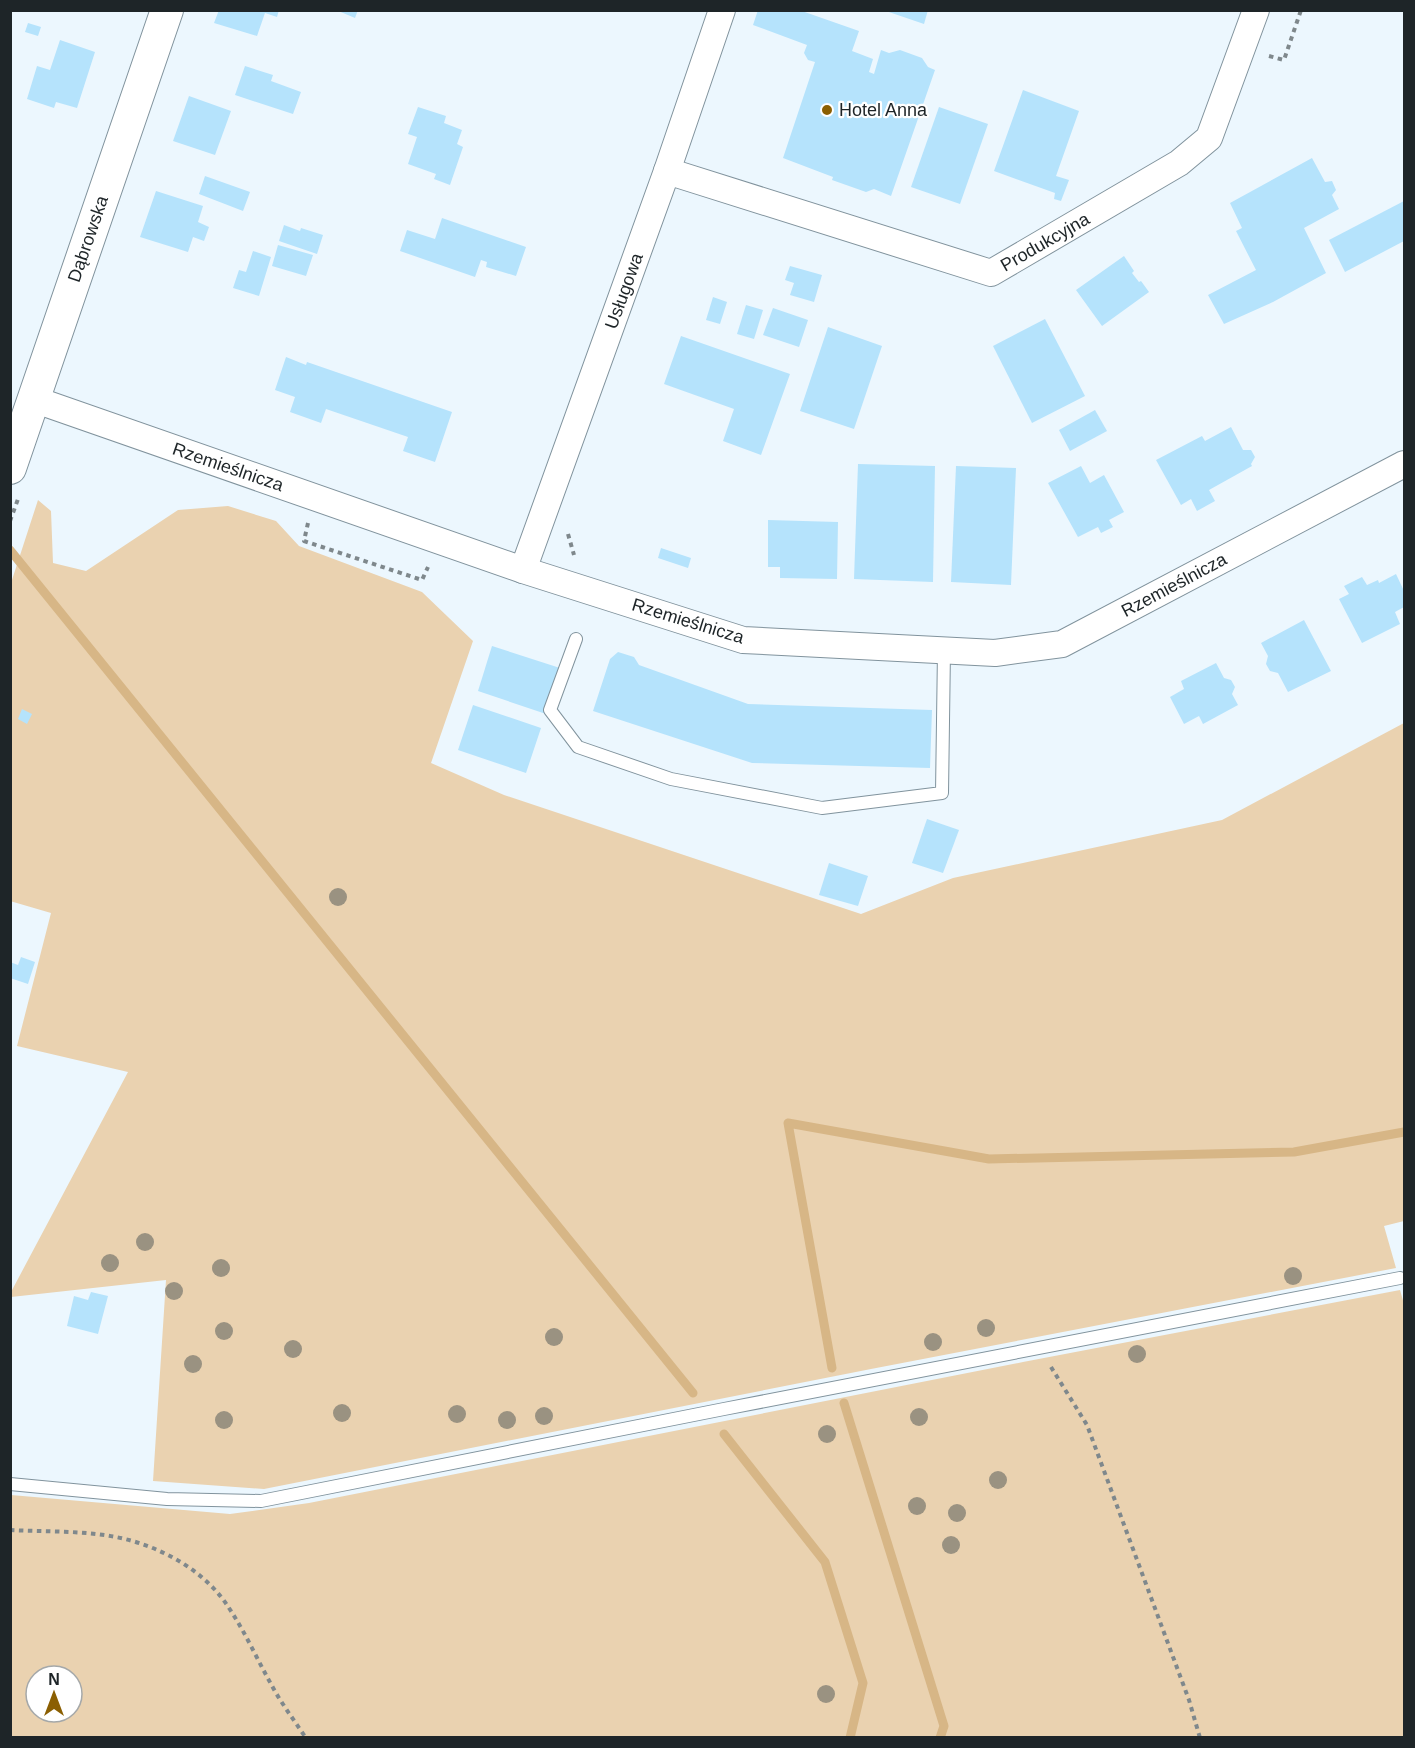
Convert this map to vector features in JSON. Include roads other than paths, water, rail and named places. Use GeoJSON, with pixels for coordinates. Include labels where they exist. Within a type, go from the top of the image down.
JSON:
{"type":"FeatureCollection","features":[{"type":"Feature","properties":{"kind":"street","name":"Dąbrowska"},"geometry":{"type":"LineString","coordinates":[[16,478],[33,399],[167,10]]}},
{"type":"Feature","properties":{"kind":"street","name":"Usługowa"},"geometry":{"type":"LineString","coordinates":[[523,570],[667,171],[722,10]]}},
{"type":"Feature","properties":{"kind":"street","name":"Produkcyjna"},"geometry":{"type":"LineString","coordinates":[[667,171],[992,273],[1179,163],[1209,138],[1256,10]]}},
{"type":"Feature","properties":{"kind":"street","name":"Rzemieślnicza"},"geometry":{"type":"LineString","coordinates":[[33,399],[523,570],[743,640],[994,653],[1062,644],[1404,464]]}},
{"type":"Feature","properties":{"kind":"lane"},"geometry":{"type":"LineString","coordinates":[[576,639],[550,710],[579,747],[671,779],[822,808],[942,793],[944,650]]}},
{"type":"Feature","properties":{"kind":"lane"},"geometry":{"type":"LineString","coordinates":[[10,1484],[167,1499],[261,1501],[1400,1278]]}},
{"type":"Feature","properties":{"kind":"waterway"},"geometry":{"type":"LineString","coordinates":[[10,550],[693,1393]]}},
{"type":"Feature","properties":{"kind":"waterway"},"geometry":{"type":"LineString","coordinates":[[832,1368],[788,1123],[989,1159],[1294,1152],[1404,1132]]}},
{"type":"Feature","properties":{"kind":"waterway"},"geometry":{"type":"LineString","coordinates":[[844,1403],[944,1726],[940,1738]]}},
{"type":"Feature","properties":{"kind":"waterway"},"geometry":{"type":"LineString","coordinates":[[724,1434],[825,1562],[863,1683],[850,1738]]}},
{"type":"Feature","properties":{"kind":"place","name":"Hotel Anna"},"geometry":{"type":"Point","coordinates":[827,110]}}]}
